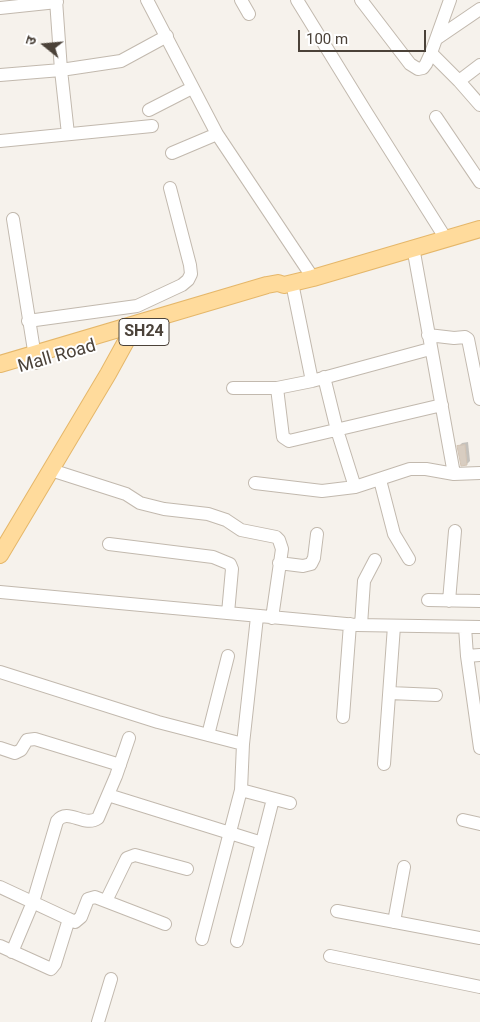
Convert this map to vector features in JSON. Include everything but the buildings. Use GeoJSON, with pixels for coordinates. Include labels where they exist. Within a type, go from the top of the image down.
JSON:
{"type":"FeatureCollection","features":[{"type":"Feature","properties":{"kind":"main road","name":"Mall Road"},"geometry":{"type":"LineString","coordinates":[[0,374],[35,359],[137,329],[271,294],[288,284],[314,278],[446,238],[479,232]]}},
{"type":"Feature","properties":{"kind":"main road"},"geometry":{"type":"LineString","coordinates":[[0,555],[137,329]]}},
{"type":"Feature","properties":{"kind":"main road","name":"Mall Road"},"geometry":{"type":"LineString","coordinates":[[0,364],[35,359]]}},
{"type":"Feature","properties":{"kind":"street"},"geometry":{"type":"LineString","coordinates":[[147,0],[216,134],[314,278]]}},
{"type":"Feature","properties":{"kind":"street"},"geometry":{"type":"LineString","coordinates":[[241,0],[249,14]]}},
{"type":"Feature","properties":{"kind":"street"},"geometry":{"type":"LineString","coordinates":[[298,0],[446,238]]}},
{"type":"Feature","properties":{"kind":"street"},"geometry":{"type":"LineString","coordinates":[[361,0],[414,68],[423,68],[431,53],[450,0]]}},
{"type":"Feature","properties":{"kind":"street"},"geometry":{"type":"LineString","coordinates":[[0,8],[56,1],[68,134]]}},
{"type":"Feature","properties":{"kind":"street"},"geometry":{"type":"LineString","coordinates":[[436,39],[480,9]]}},
{"type":"Feature","properties":{"kind":"street"},"geometry":{"type":"LineString","coordinates":[[0,75],[61,70],[121,62],[167,36]]}},
{"type":"Feature","properties":{"kind":"street"},"geometry":{"type":"LineString","coordinates":[[431,53],[480,105]]}},
{"type":"Feature","properties":{"kind":"street"},"geometry":{"type":"LineString","coordinates":[[459,81],[480,66]]}},
{"type":"Feature","properties":{"kind":"street"},"geometry":{"type":"LineString","coordinates":[[149,110],[192,88]]}},
{"type":"Feature","properties":{"kind":"street"},"geometry":{"type":"LineString","coordinates":[[436,117],[480,182]]}},
{"type":"Feature","properties":{"kind":"street"},"geometry":{"type":"LineString","coordinates":[[0,140],[152,126]]}},
{"type":"Feature","properties":{"kind":"street"},"geometry":{"type":"LineString","coordinates":[[172,153],[216,134]]}},
{"type":"Feature","properties":{"kind":"street"},"geometry":{"type":"LineString","coordinates":[[28,321],[136,306],[182,285],[188,280],[191,274],[170,188]]}},
{"type":"Feature","properties":{"kind":"street"},"geometry":{"type":"LineString","coordinates":[[13,219],[35,359]]}},
{"type":"Feature","properties":{"kind":"street"},"geometry":{"type":"LineString","coordinates":[[413,248],[454,474]]}},
{"type":"Feature","properties":{"kind":"street"},"geometry":{"type":"LineString","coordinates":[[288,284],[355,487]]}},
{"type":"Feature","properties":{"kind":"street"},"geometry":{"type":"LineString","coordinates":[[136,306],[137,329]]}},
{"type":"Feature","properties":{"kind":"street"},"geometry":{"type":"LineString","coordinates":[[428,335],[454,338],[465,337],[468,339],[480,399]]}},
{"type":"Feature","properties":{"kind":"street"},"geometry":{"type":"LineString","coordinates":[[233,388],[277,388],[430,350]]}},
{"type":"Feature","properties":{"kind":"street"},"geometry":{"type":"LineString","coordinates":[[277,388],[284,439],[293,440],[442,405]]}},
{"type":"Feature","properties":{"kind":"street"},"geometry":{"type":"LineString","coordinates":[[255,483],[322,492],[355,487],[410,469],[421,468],[454,474],[480,473]]}},
{"type":"Feature","properties":{"kind":"street"},"geometry":{"type":"LineString","coordinates":[[51,470],[126,494],[140,503],[208,514],[226,520],[241,530],[272,535],[279,540],[281,545],[272,618]]}},
{"type":"Feature","properties":{"kind":"street"},"geometry":{"type":"LineString","coordinates":[[380,480],[394,534],[409,559]]}},
{"type":"Feature","properties":{"kind":"street"},"geometry":{"type":"LineString","coordinates":[[449,600],[454,531]]}},
{"type":"Feature","properties":{"kind":"street"},"geometry":{"type":"LineString","coordinates":[[279,564],[304,566],[311,564],[314,558],[317,534]]}},
{"type":"Feature","properties":{"kind":"street"},"geometry":{"type":"LineString","coordinates":[[109,544],[213,558],[230,564],[232,569],[228,613]]}},
{"type":"Feature","properties":{"kind":"street"},"geometry":{"type":"LineString","coordinates":[[343,717],[355,624],[364,581],[375,560]]}},
{"type":"Feature","properties":{"kind":"street"},"geometry":{"type":"LineString","coordinates":[[0,592],[257,617],[394,626],[480,627]]}},
{"type":"Feature","properties":{"kind":"street"},"geometry":{"type":"LineString","coordinates":[[428,600],[480,601]]}},
{"type":"Feature","properties":{"kind":"street"},"geometry":{"type":"LineString","coordinates":[[202,939],[241,790],[243,744],[257,617]]}},
{"type":"Feature","properties":{"kind":"street"},"geometry":{"type":"LineString","coordinates":[[384,764],[394,626]]}},
{"type":"Feature","properties":{"kind":"street"},"geometry":{"type":"LineString","coordinates":[[465,627],[467,656],[480,748]]}},
{"type":"Feature","properties":{"kind":"street"},"geometry":{"type":"LineString","coordinates":[[208,735],[228,656]]}},
{"type":"Feature","properties":{"kind":"street"},"geometry":{"type":"LineString","coordinates":[[467,656],[480,656]]}},
{"type":"Feature","properties":{"kind":"street"},"geometry":{"type":"LineString","coordinates":[[0,672],[158,722],[243,744]]}},
{"type":"Feature","properties":{"kind":"street"},"geometry":{"type":"LineString","coordinates":[[390,693],[436,695]]}},
{"type":"Feature","properties":{"kind":"street"},"geometry":{"type":"LineString","coordinates":[[12,952],[33,902],[59,818],[66,815],[85,822],[94,821],[100,814],[130,738]]}},
{"type":"Feature","properties":{"kind":"street"},"geometry":{"type":"LineString","coordinates":[[0,748],[15,753],[22,750],[27,740],[35,739],[120,765]]}},
{"type":"Feature","properties":{"kind":"street"},"geometry":{"type":"LineString","coordinates":[[241,790],[290,803]]}},
{"type":"Feature","properties":{"kind":"street"},"geometry":{"type":"LineString","coordinates":[[108,795],[262,843]]}},
{"type":"Feature","properties":{"kind":"street"},"geometry":{"type":"LineString","coordinates":[[237,941],[272,799]]}},
{"type":"Feature","properties":{"kind":"street"},"geometry":{"type":"LineString","coordinates":[[463,820],[480,824]]}},
{"type":"Feature","properties":{"kind":"street"},"geometry":{"type":"LineString","coordinates":[[106,901],[125,862],[130,856],[187,869]]}},
{"type":"Feature","properties":{"kind":"street"},"geometry":{"type":"LineString","coordinates":[[394,922],[404,867]]}},
{"type":"Feature","properties":{"kind":"street"},"geometry":{"type":"LineString","coordinates":[[0,887],[75,922],[78,920],[88,899],[95,897],[165,924]]}},
{"type":"Feature","properties":{"kind":"street"},"geometry":{"type":"LineString","coordinates":[[338,911],[480,938]]}},
{"type":"Feature","properties":{"kind":"street"},"geometry":{"type":"LineString","coordinates":[[0,946],[51,969],[55,964],[68,919]]}},
{"type":"Feature","properties":{"kind":"street"},"geometry":{"type":"LineString","coordinates":[[330,956],[480,987]]}},
{"type":"Feature","properties":{"kind":"street"},"geometry":{"type":"LineString","coordinates":[[98,1022],[111,980]]}}]}
